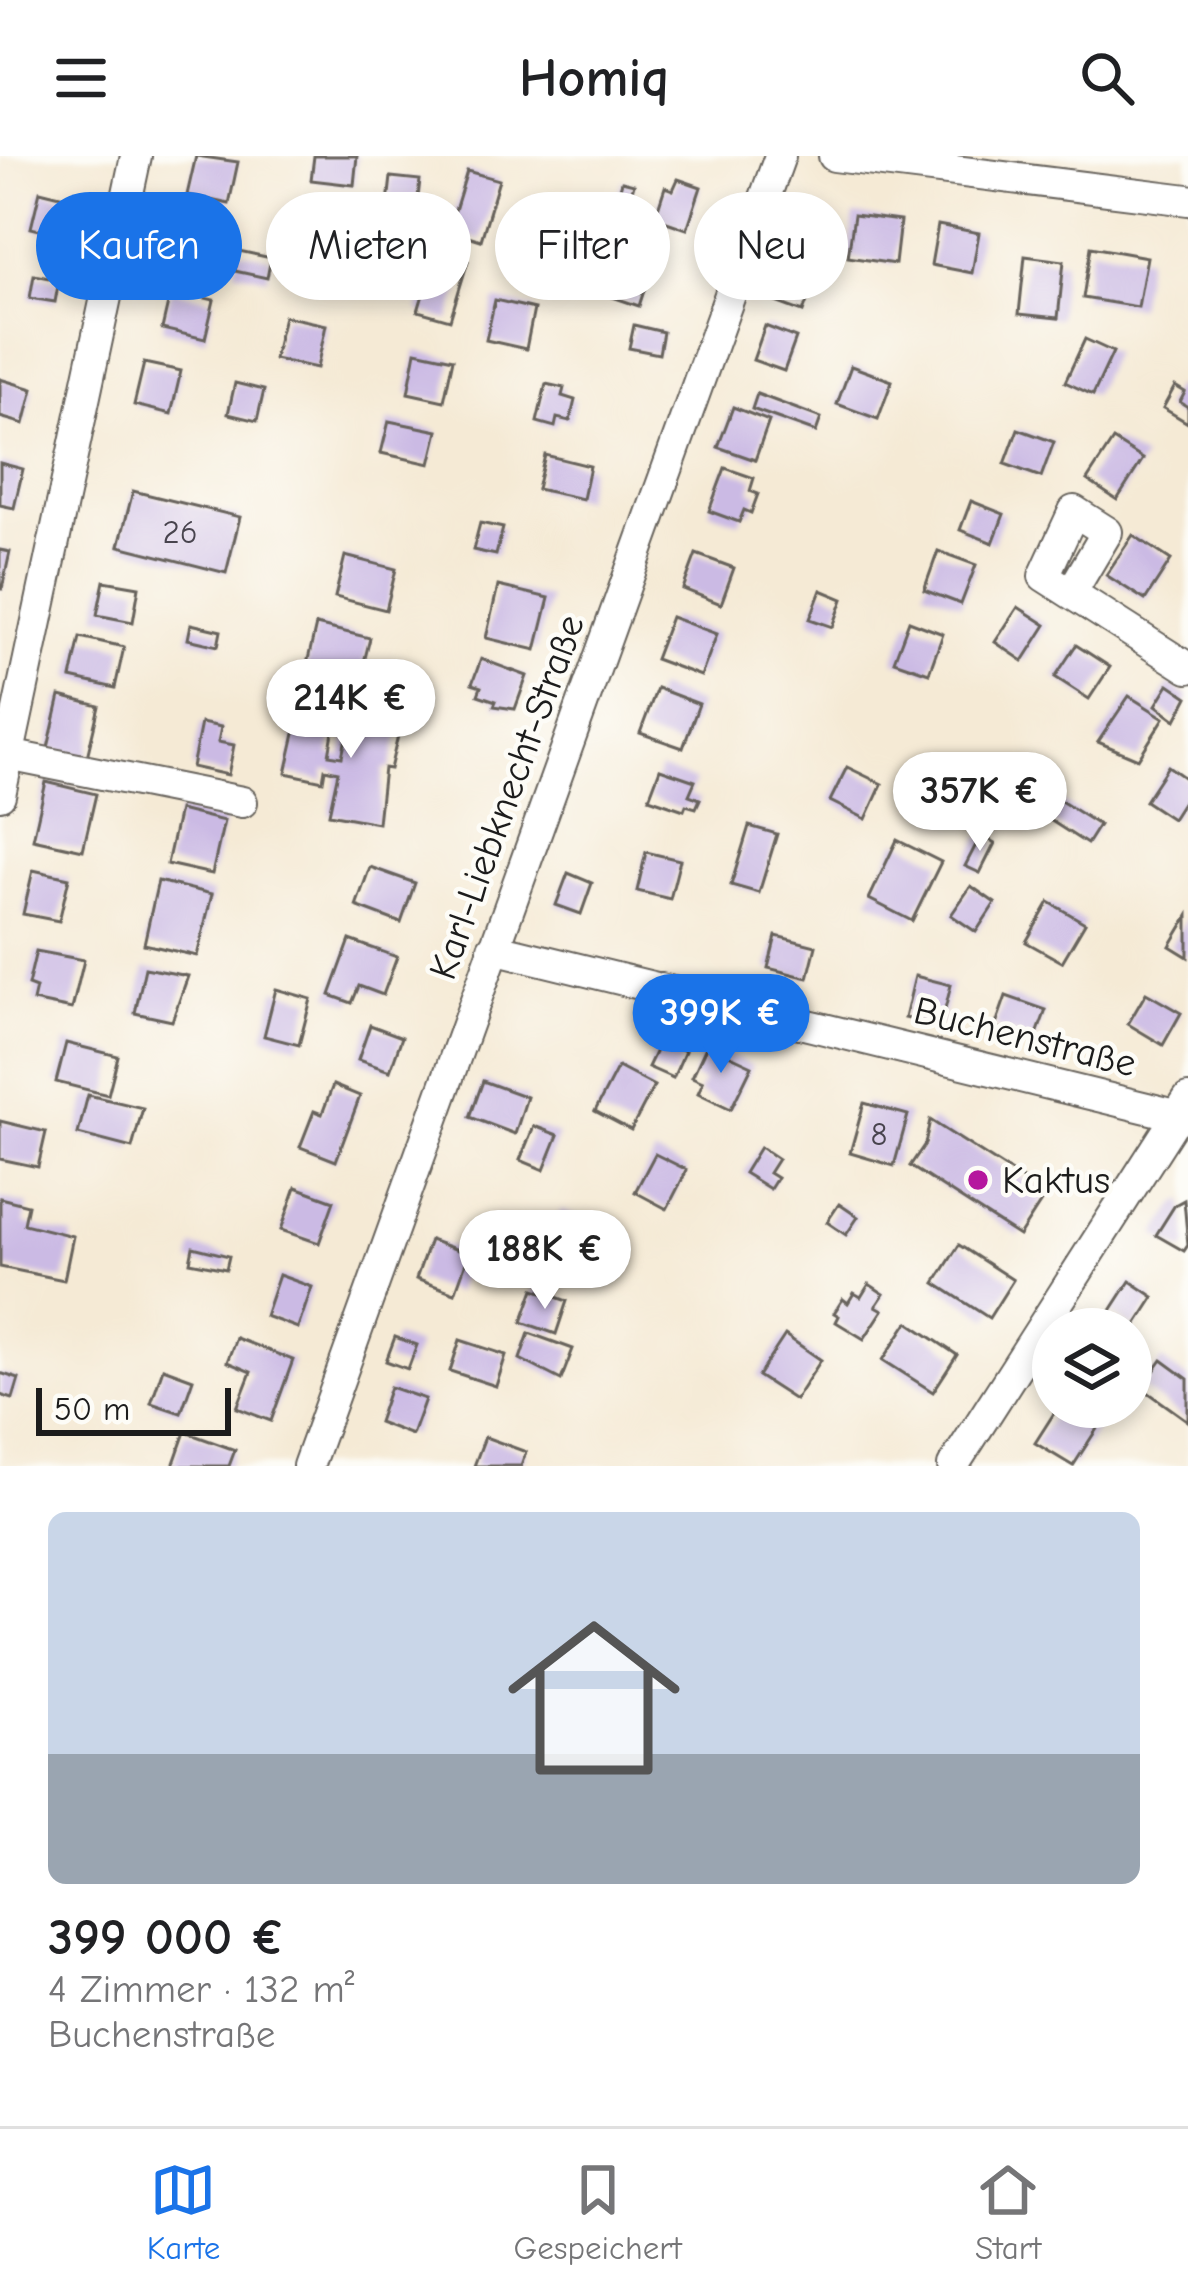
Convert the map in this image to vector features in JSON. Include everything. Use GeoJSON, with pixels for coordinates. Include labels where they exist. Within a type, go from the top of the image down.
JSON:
{"type":"FeatureCollection","features":[{"type":"Feature","properties":{"kind":"street"},"geometry":{"type":"LineString","coordinates":[[0,795],[136,156]]}},
{"type":"Feature","properties":{"kind":"street","name":"Karl-Liebknecht-Straße"},"geometry":{"type":"LineString","coordinates":[[308,1466],[780,156]]}},
{"type":"Feature","properties":{"kind":"street"},"geometry":{"type":"LineString","coordinates":[[834,156],[1188,200]]}},
{"type":"Feature","properties":{"kind":"street"},"geometry":{"type":"LineString","coordinates":[[1071,592],[1188,668]]}},
{"type":"Feature","properties":{"kind":"street"},"geometry":{"type":"LineString","coordinates":[[8,755],[242,802]]}},
{"type":"Feature","properties":{"kind":"street","name":"Buchenstraße"},"geometry":{"type":"LineString","coordinates":[[493,948],[1184,1110]]}},
{"type":"Feature","properties":{"kind":"street"},"geometry":{"type":"LineString","coordinates":[[953,1466],[1184,1110]]}},
{"type":"Feature","properties":{"kind":"building"},"geometry":{"type":"Polygon","coordinates":[[[196,156],[238,162],[232,192],[188,192],[196,156]]]}},
{"type":"Feature","properties":{"kind":"building"},"geometry":{"type":"Polygon","coordinates":[[[314,156],[357,156],[354,185],[311,180],[314,156]]]}},
{"type":"Feature","properties":{"kind":"building"},"geometry":{"type":"Polygon","coordinates":[[[467,171],[499,180],[481,240],[471,237],[471,192],[461,192],[467,171]]]}},
{"type":"Feature","properties":{"kind":"building"},"geometry":{"type":"Polygon","coordinates":[[[391,177],[420,180],[419,192],[389,192],[391,177]]]}},
{"type":"Feature","properties":{"kind":"building"},"geometry":{"type":"Polygon","coordinates":[[[678,179],[701,187],[694,192],[687,229],[670,223],[670,192],[663,192],[665,187],[673,190],[678,179]]]}},
{"type":"Feature","properties":{"kind":"building"},"geometry":{"type":"Polygon","coordinates":[[[622,181],[634,184],[632,192],[619,192],[622,181]]]}},
{"type":"Feature","properties":{"kind":"building"},"geometry":{"type":"Polygon","coordinates":[[[854,215],[900,221],[895,264],[848,257],[854,215]]]}},
{"type":"Feature","properties":{"kind":"building"},"geometry":{"type":"Polygon","coordinates":[[[938,225],[979,233],[972,273],[931,265],[938,225]]]}},
{"type":"Feature","properties":{"kind":"building"},"geometry":{"type":"Polygon","coordinates":[[[1091,247],[1147,257],[1138,307],[1083,298],[1091,247]]]}},
{"type":"Feature","properties":{"kind":"building"},"geometry":{"type":"Polygon","coordinates":[[[242,252],[266,257],[266,278],[242,273],[242,252]]]}},
{"type":"Feature","properties":{"kind":"building"},"geometry":{"type":"Polygon","coordinates":[[[1025,256],[1064,261],[1058,318],[1019,314],[1025,256]]]}},
{"type":"Feature","properties":{"kind":"building"},"geometry":{"type":"Polygon","coordinates":[[[34,275],[36,275],[36,299],[30,298],[34,275]]]}},
{"type":"Feature","properties":{"kind":"building"},"geometry":{"type":"Polygon","coordinates":[[[169,300],[214,300],[205,339],[162,329],[169,300]]]}},
{"type":"Feature","properties":{"kind":"building"},"geometry":{"type":"Polygon","coordinates":[[[421,300],[456,300],[450,320],[418,311],[421,300]]]}},
{"type":"Feature","properties":{"kind":"building"},"geometry":{"type":"Polygon","coordinates":[[[495,300],[534,309],[526,349],[486,340],[495,300]]]}},
{"type":"Feature","properties":{"kind":"building"},"geometry":{"type":"Polygon","coordinates":[[[770,300],[807,300],[803,312],[770,300]]]}},
{"type":"Feature","properties":{"kind":"building"},"geometry":{"type":"Polygon","coordinates":[[[284,316],[326,325],[317,368],[274,359],[284,316]]]}},
{"type":"Feature","properties":{"kind":"building"},"geometry":{"type":"Polygon","coordinates":[[[634,325],[663,332],[659,354],[629,348],[634,325]]]}},
{"type":"Feature","properties":{"kind":"building"},"geometry":{"type":"Polygon","coordinates":[[[765,326],[796,338],[784,371],[753,360],[765,326]]]}},
{"type":"Feature","properties":{"kind":"building"},"geometry":{"type":"Polygon","coordinates":[[[1085,339],[1113,352],[1093,395],[1065,382],[1085,339]]]}},
{"type":"Feature","properties":{"kind":"building"},"geometry":{"type":"Polygon","coordinates":[[[416,351],[453,359],[444,401],[408,393],[416,351]]]}},
{"type":"Feature","properties":{"kind":"building"},"geometry":{"type":"Polygon","coordinates":[[[144,363],[181,371],[171,414],[134,405],[144,363]]]}},
{"type":"Feature","properties":{"kind":"building"},"geometry":{"type":"Polygon","coordinates":[[[851,366],[892,381],[878,419],[837,404],[851,366]]]}},
{"type":"Feature","properties":{"kind":"building"},"geometry":{"type":"Polygon","coordinates":[[[0,379],[33,389],[24,424],[0,417],[0,379]]]}},
{"type":"Feature","properties":{"kind":"building"},"geometry":{"type":"Polygon","coordinates":[[[235,383],[264,390],[257,421],[228,414],[235,383]]]}},
{"type":"Feature","properties":{"kind":"building"},"geometry":{"type":"Polygon","coordinates":[[[546,384],[564,388],[562,396],[575,400],[570,421],[557,418],[555,427],[537,422],[546,384]]]}},
{"type":"Feature","properties":{"kind":"building"},"geometry":{"type":"Polygon","coordinates":[[[1175,386],[1185,392],[1180,402],[1188,407],[1188,423],[1163,408],[1175,386]]]}},
{"type":"Feature","properties":{"kind":"building"},"geometry":{"type":"Polygon","coordinates":[[[757,394],[821,418],[816,432],[752,409],[757,394]]]}},
{"type":"Feature","properties":{"kind":"building"},"geometry":{"type":"Polygon","coordinates":[[[733,407],[769,421],[755,460],[718,447],[733,407]]]}},
{"type":"Feature","properties":{"kind":"building"},"geometry":{"type":"Polygon","coordinates":[[[389,421],[438,431],[430,464],[381,453],[389,421]]]}},
{"type":"Feature","properties":{"kind":"building"},"geometry":{"type":"Polygon","coordinates":[[[1018,429],[1054,442],[1041,477],[1005,464],[1018,429]]]}},
{"type":"Feature","properties":{"kind":"building"},"geometry":{"type":"Polygon","coordinates":[[[1113,440],[1143,459],[1117,500],[1087,480],[1113,440]]]}},
{"type":"Feature","properties":{"kind":"building"},"geometry":{"type":"Polygon","coordinates":[[[545,455],[590,466],[583,499],[537,489],[545,455]]]}},
{"type":"Feature","properties":{"kind":"building"},"geometry":{"type":"Polygon","coordinates":[[[0,463],[23,469],[14,508],[0,505],[0,463]]]}},
{"type":"Feature","properties":{"kind":"building"},"geometry":{"type":"Polygon","coordinates":[[[725,468],[754,478],[750,491],[758,494],[751,513],[744,510],[739,522],[709,511],[725,468]]]}},
{"type":"Feature","properties":{"kind":"building"},"geometry":{"type":"Polygon","coordinates":[[[133,491],[240,517],[226,573],[119,546],[133,491]]]}},
{"type":"Feature","properties":{"kind":"building"},"geometry":{"type":"Polygon","coordinates":[[[971,501],[1004,514],[993,543],[960,530],[971,501]]]}},
{"type":"Feature","properties":{"kind":"building"},"geometry":{"type":"Polygon","coordinates":[[[480,523],[503,528],[496,555],[473,550],[480,523]]]}},
{"type":"Feature","properties":{"kind":"building"},"geometry":{"type":"Polygon","coordinates":[[[1133,535],[1171,560],[1145,600],[1106,575],[1133,535]]]}},
{"type":"Feature","properties":{"kind":"building"},"geometry":{"type":"Polygon","coordinates":[[[0,550],[10,552],[2,589],[0,589],[0,550]]]}},
{"type":"Feature","properties":{"kind":"building"},"geometry":{"type":"Polygon","coordinates":[[[938,551],[976,565],[961,604],[924,590],[938,551]]]}},
{"type":"Feature","properties":{"kind":"building"},"geometry":{"type":"Polygon","coordinates":[[[696,554],[734,568],[721,604],[683,589],[696,554]]]}},
{"type":"Feature","properties":{"kind":"building"},"geometry":{"type":"Polygon","coordinates":[[[345,556],[396,569],[386,610],[335,597],[345,556]]]}},
{"type":"Feature","properties":{"kind":"building"},"geometry":{"type":"Polygon","coordinates":[[[104,581],[139,587],[133,622],[97,615],[104,581]]]}},
{"type":"Feature","properties":{"kind":"building"},"geometry":{"type":"Polygon","coordinates":[[[498,586],[549,598],[536,650],[486,638],[498,586]]]}},
{"type":"Feature","properties":{"kind":"building"},"geometry":{"type":"Polygon","coordinates":[[[821,590],[843,599],[833,627],[810,619],[821,590]]]}},
{"type":"Feature","properties":{"kind":"building"},"geometry":{"type":"Polygon","coordinates":[[[1018,607],[1046,625],[1023,661],[995,642],[1018,607]]]}},
{"type":"Feature","properties":{"kind":"building"},"geometry":{"type":"Polygon","coordinates":[[[671,617],[717,634],[701,676],[655,659],[671,617]]]}},
{"type":"Feature","properties":{"kind":"building"},"geometry":{"type":"Polygon","coordinates":[[[909,621],[943,634],[929,673],[894,661],[909,621]]]}},
{"type":"Feature","properties":{"kind":"building"},"geometry":{"type":"Polygon","coordinates":[[[191,624],[221,631],[218,646],[188,639],[191,624]]]}},
{"type":"Feature","properties":{"kind":"building"},"geometry":{"type":"Polygon","coordinates":[[[316,625],[370,638],[358,686],[305,673],[316,625]]]}},
{"type":"Feature","properties":{"kind":"building"},"geometry":{"type":"Polygon","coordinates":[[[80,637],[124,647],[115,688],[71,678],[80,637]]]}},
{"type":"Feature","properties":{"kind":"building"},"geometry":{"type":"Polygon","coordinates":[[[1076,645],[1110,667],[1089,699],[1055,677],[1076,645]]]}},
{"type":"Feature","properties":{"kind":"building"},"geometry":{"type":"Polygon","coordinates":[[[481,659],[527,676],[515,709],[494,706],[496,701],[478,695],[481,687],[472,684],[481,659]]]}},
{"type":"Feature","properties":{"kind":"building"},"geometry":{"type":"Polygon","coordinates":[[[1169,684],[1188,697],[1176,720],[1156,705],[1169,684]]]}},
{"type":"Feature","properties":{"kind":"building"},"geometry":{"type":"Polygon","coordinates":[[[657,688],[699,704],[683,748],[640,733],[657,688]]]}},
{"type":"Feature","properties":{"kind":"building"},"geometry":{"type":"Polygon","coordinates":[[[60,696],[99,706],[87,757],[48,748],[60,696]]]}},
{"type":"Feature","properties":{"kind":"building"},"geometry":{"type":"Polygon","coordinates":[[[1129,696],[1164,718],[1138,759],[1098,742],[1129,696]]]}},
{"type":"Feature","properties":{"kind":"building"},"geometry":{"type":"Polygon","coordinates":[[[353,704],[403,715],[390,769],[384,768],[378,823],[329,814],[338,772],[325,769],[323,781],[286,773],[297,725],[333,732],[329,755],[342,757],[353,704]]]}},
{"type":"Feature","properties":{"kind":"building"},"geometry":{"type":"Polygon","coordinates":[[[201,723],[221,727],[218,742],[234,745],[228,775],[192,767],[201,723]]]}},
{"type":"Feature","properties":{"kind":"building"},"geometry":{"type":"Polygon","coordinates":[[[1168,766],[1188,780],[1188,794],[1172,819],[1145,801],[1168,766]]]}},
{"type":"Feature","properties":{"kind":"building"},"geometry":{"type":"Polygon","coordinates":[[[847,767],[882,784],[866,819],[830,801],[847,767]]]}},
{"type":"Feature","properties":{"kind":"building"},"geometry":{"type":"Polygon","coordinates":[[[660,769],[695,781],[689,795],[700,799],[696,808],[686,805],[684,810],[649,798],[660,769]]]}},
{"type":"Feature","properties":{"kind":"building"},"geometry":{"type":"Polygon","coordinates":[[[46,782],[96,794],[83,850],[33,839],[46,782]]]}},
{"type":"Feature","properties":{"kind":"building"},"geometry":{"type":"Polygon","coordinates":[[[1048,793],[1099,825],[1087,844],[1036,811],[1048,793]]]}},
{"type":"Feature","properties":{"kind":"building"},"geometry":{"type":"Polygon","coordinates":[[[179,810],[224,821],[212,874],[167,864],[179,810]]]}},
{"type":"Feature","properties":{"kind":"building"},"geometry":{"type":"Polygon","coordinates":[[[749,826],[777,834],[759,893],[731,885],[749,826]]]}},
{"type":"Feature","properties":{"kind":"building"},"geometry":{"type":"Polygon","coordinates":[[[981,835],[995,843],[980,873],[965,866],[981,835]]]}},
{"type":"Feature","properties":{"kind":"building"},"geometry":{"type":"Polygon","coordinates":[[[897,840],[941,862],[912,921],[869,899],[897,840]]]}},
{"type":"Feature","properties":{"kind":"building"},"geometry":{"type":"Polygon","coordinates":[[[646,852],[680,860],[670,899],[637,891],[646,852]]]}},
{"type":"Feature","properties":{"kind":"building"},"geometry":{"type":"Polygon","coordinates":[[[370,867],[415,883],[401,923],[356,906],[370,867]]]}},
{"type":"Feature","properties":{"kind":"building"},"geometry":{"type":"Polygon","coordinates":[[[33,870],[69,878],[59,921],[23,914],[33,870]]]}},
{"type":"Feature","properties":{"kind":"building"},"geometry":{"type":"Polygon","coordinates":[[[568,873],[592,883],[581,914],[556,905],[568,873]]]}},
{"type":"Feature","properties":{"kind":"building"},"geometry":{"type":"Polygon","coordinates":[[[158,881],[212,894],[197,956],[144,944],[158,881]]]}},
{"type":"Feature","properties":{"kind":"building"},"geometry":{"type":"Polygon","coordinates":[[[971,886],[995,903],[976,932],[951,915],[971,886]]]}},
{"type":"Feature","properties":{"kind":"building"},"geometry":{"type":"Polygon","coordinates":[[[1049,902],[1085,923],[1062,962],[1026,942],[1049,902]]]}},
{"type":"Feature","properties":{"kind":"building"},"geometry":{"type":"Polygon","coordinates":[[[1188,916],[1188,957],[1170,946],[1188,916]]]}},
{"type":"Feature","properties":{"kind":"building"},"geometry":{"type":"Polygon","coordinates":[[[776,936],[816,946],[808,978],[768,968],[776,936]]]}},
{"type":"Feature","properties":{"kind":"building"},"geometry":{"type":"Polygon","coordinates":[[[350,940],[397,957],[383,995],[359,986],[352,1003],[330,995],[350,940]]]}},
{"type":"Feature","properties":{"kind":"building"},"geometry":{"type":"Polygon","coordinates":[[[36,951],[84,960],[72,1009],[33,1001],[36,988],[28,985],[36,951]]]}},
{"type":"Feature","properties":{"kind":"building"},"geometry":{"type":"Polygon","coordinates":[[[145,968],[188,976],[172,1021],[135,1013],[145,968]]]}},
{"type":"Feature","properties":{"kind":"building"},"geometry":{"type":"Polygon","coordinates":[[[915,976],[951,985],[941,1026],[905,1018],[915,976]]]}},
{"type":"Feature","properties":{"kind":"building"},"geometry":{"type":"Polygon","coordinates":[[[276,989],[311,999],[299,1045],[264,1036],[276,989]]]}},
{"type":"Feature","properties":{"kind":"building"},"geometry":{"type":"Polygon","coordinates":[[[1146,993],[1181,1013],[1163,1045],[1128,1024],[1146,993]]]}},
{"type":"Feature","properties":{"kind":"building"},"geometry":{"type":"Polygon","coordinates":[[[1006,996],[1046,1010],[1035,1040],[995,1027],[1006,996]]]}},
{"type":"Feature","properties":{"kind":"building"},"geometry":{"type":"Polygon","coordinates":[[[370,1025],[402,1037],[390,1071],[358,1060],[370,1025]]]}},
{"type":"Feature","properties":{"kind":"building"},"geometry":{"type":"Polygon","coordinates":[[[661,1040],[685,1051],[673,1078],[648,1067],[661,1040]]]}},
{"type":"Feature","properties":{"kind":"building"},"geometry":{"type":"Polygon","coordinates":[[[66,1043],[118,1056],[108,1095],[56,1082],[66,1043]]]}},
{"type":"Feature","properties":{"kind":"building"},"geometry":{"type":"Polygon","coordinates":[[[707,1045],[752,1066],[731,1109],[698,1093],[703,1082],[692,1077],[707,1045]]]}},
{"type":"Feature","properties":{"kind":"building"},"geometry":{"type":"Polygon","coordinates":[[[618,1067],[654,1086],[631,1130],[595,1111],[618,1067]]]}},
{"type":"Feature","properties":{"kind":"building"},"geometry":{"type":"Polygon","coordinates":[[[483,1081],[527,1097],[515,1134],[470,1117],[483,1081]]]}},
{"type":"Feature","properties":{"kind":"building"},"geometry":{"type":"Polygon","coordinates":[[[333,1085],[360,1096],[336,1161],[300,1147],[314,1111],[322,1114],[333,1085]]]}},
{"type":"Feature","properties":{"kind":"building"},"geometry":{"type":"Polygon","coordinates":[[[88,1095],[143,1108],[132,1148],[78,1134],[88,1095]]]}},
{"type":"Feature","properties":{"kind":"building"},"geometry":{"type":"Polygon","coordinates":[[[864,1103],[908,1115],[894,1166],[850,1153],[864,1103]]]}},
{"type":"Feature","properties":{"kind":"building","name":"Kaktus"},"geometry":{"type":"Polygon","coordinates":[[[930,1120],[1046,1194],[1019,1236],[910,1166],[925,1144],[930,1120]]]}},
{"type":"Feature","properties":{"kind":"building"},"geometry":{"type":"Polygon","coordinates":[[[0,1121],[46,1132],[38,1167],[0,1159],[0,1121]]]}},
{"type":"Feature","properties":{"kind":"building"},"geometry":{"type":"Polygon","coordinates":[[[534,1126],[558,1135],[544,1170],[520,1160],[534,1126]]]}},
{"type":"Feature","properties":{"kind":"building"},"geometry":{"type":"Polygon","coordinates":[[[760,1147],[778,1159],[769,1173],[777,1178],[770,1189],[744,1173],[760,1147]]]}},
{"type":"Feature","properties":{"kind":"building"},"geometry":{"type":"Polygon","coordinates":[[[655,1154],[687,1170],[667,1209],[635,1192],[655,1154]]]}},
{"type":"Feature","properties":{"kind":"building"},"geometry":{"type":"Polygon","coordinates":[[[296,1187],[334,1201],[319,1243],[281,1230],[296,1187]]]}},
{"type":"Feature","properties":{"kind":"building"},"geometry":{"type":"Polygon","coordinates":[[[0,1198],[28,1205],[24,1224],[73,1236],[64,1280],[0,1267],[0,1198]]]}},
{"type":"Feature","properties":{"kind":"building"},"geometry":{"type":"Polygon","coordinates":[[[1184,1200],[1188,1245],[1184,1251],[1156,1235],[1175,1205],[1184,1200]]]}},
{"type":"Feature","properties":{"kind":"building"},"geometry":{"type":"Polygon","coordinates":[[[839,1204],[858,1217],[846,1235],[827,1222],[839,1204]]]}},
{"type":"Feature","properties":{"kind":"building"},"geometry":{"type":"Polygon","coordinates":[[[561,1210],[584,1219],[573,1248],[550,1239],[561,1210]]]}},
{"type":"Feature","properties":{"kind":"building"},"geometry":{"type":"Polygon","coordinates":[[[430,1240],[469,1254],[455,1293],[416,1279],[430,1240]]]}},
{"type":"Feature","properties":{"kind":"building"},"geometry":{"type":"Polygon","coordinates":[[[959,1245],[1013,1280],[989,1318],[935,1283],[959,1245]]]}},
{"type":"Feature","properties":{"kind":"building"},"geometry":{"type":"Polygon","coordinates":[[[193,1247],[229,1256],[226,1269],[190,1262],[193,1247]]]}},
{"type":"Feature","properties":{"kind":"building"},"geometry":{"type":"Polygon","coordinates":[[[279,1275],[312,1287],[298,1328],[265,1316],[279,1275]]]}},
{"type":"Feature","properties":{"kind":"building"},"geometry":{"type":"Polygon","coordinates":[[[1130,1281],[1154,1297],[1147,1308],[1113,1308],[1130,1281]]]}},
{"type":"Feature","properties":{"kind":"building"},"geometry":{"type":"Polygon","coordinates":[[[869,1284],[884,1294],[876,1306],[883,1310],[864,1339],[836,1322],[839,1316],[834,1313],[843,1299],[848,1303],[854,1293],[861,1297],[869,1284]]]}},
{"type":"Feature","properties":{"kind":"building"},"geometry":{"type":"Polygon","coordinates":[[[534,1289],[567,1301],[556,1334],[522,1322],[534,1289]]]}},
{"type":"Feature","properties":{"kind":"building"},"geometry":{"type":"Polygon","coordinates":[[[908,1322],[957,1355],[933,1392],[883,1360],[908,1322]]]}},
{"type":"Feature","properties":{"kind":"building"},"geometry":{"type":"Polygon","coordinates":[[[529,1333],[573,1349],[561,1380],[520,1359],[529,1333]]]}},
{"type":"Feature","properties":{"kind":"building"},"geometry":{"type":"Polygon","coordinates":[[[785,1335],[821,1360],[795,1400],[758,1376],[785,1335]]]}},
{"type":"Feature","properties":{"kind":"building"},"geometry":{"type":"Polygon","coordinates":[[[395,1337],[417,1345],[408,1369],[386,1361],[395,1337]]]}},
{"type":"Feature","properties":{"kind":"building"},"geometry":{"type":"Polygon","coordinates":[[[236,1338],[293,1360],[271,1421],[237,1408],[251,1372],[227,1362],[236,1338]]]}},
{"type":"Feature","properties":{"kind":"building"},"geometry":{"type":"Polygon","coordinates":[[[460,1340],[506,1355],[496,1386],[450,1371],[460,1340]]]}},
{"type":"Feature","properties":{"kind":"building"},"geometry":{"type":"Polygon","coordinates":[[[1162,1360],[1188,1379],[1188,1421],[1152,1395],[1152,1374],[1162,1360]]]}},
{"type":"Feature","properties":{"kind":"building"},"geometry":{"type":"Polygon","coordinates":[[[163,1368],[193,1379],[181,1413],[151,1403],[163,1368]]]}},
{"type":"Feature","properties":{"kind":"building"},"geometry":{"type":"Polygon","coordinates":[[[0,1373],[19,1379],[13,1399],[0,1395],[0,1373]]]}},
{"type":"Feature","properties":{"kind":"building"},"geometry":{"type":"Polygon","coordinates":[[[390,1387],[425,1399],[412,1435],[378,1422],[390,1387]]]}},
{"type":"Feature","properties":{"kind":"building"},"geometry":{"type":"Polygon","coordinates":[[[1045,1428],[1097,1428],[1073,1466],[1035,1443],[1045,1428]]]}},
{"type":"Feature","properties":{"kind":"building"},"geometry":{"type":"Polygon","coordinates":[[[185,1432],[235,1450],[229,1466],[173,1466],[185,1432]]]}},
{"type":"Feature","properties":{"kind":"building"},"geometry":{"type":"Polygon","coordinates":[[[485,1437],[526,1452],[521,1466],[474,1466],[485,1437]]]}},
{"type":"Feature","properties":{"kind":"place","name":"Kaktus"},"geometry":{"type":"Point","coordinates":[978,1180]}}]}
